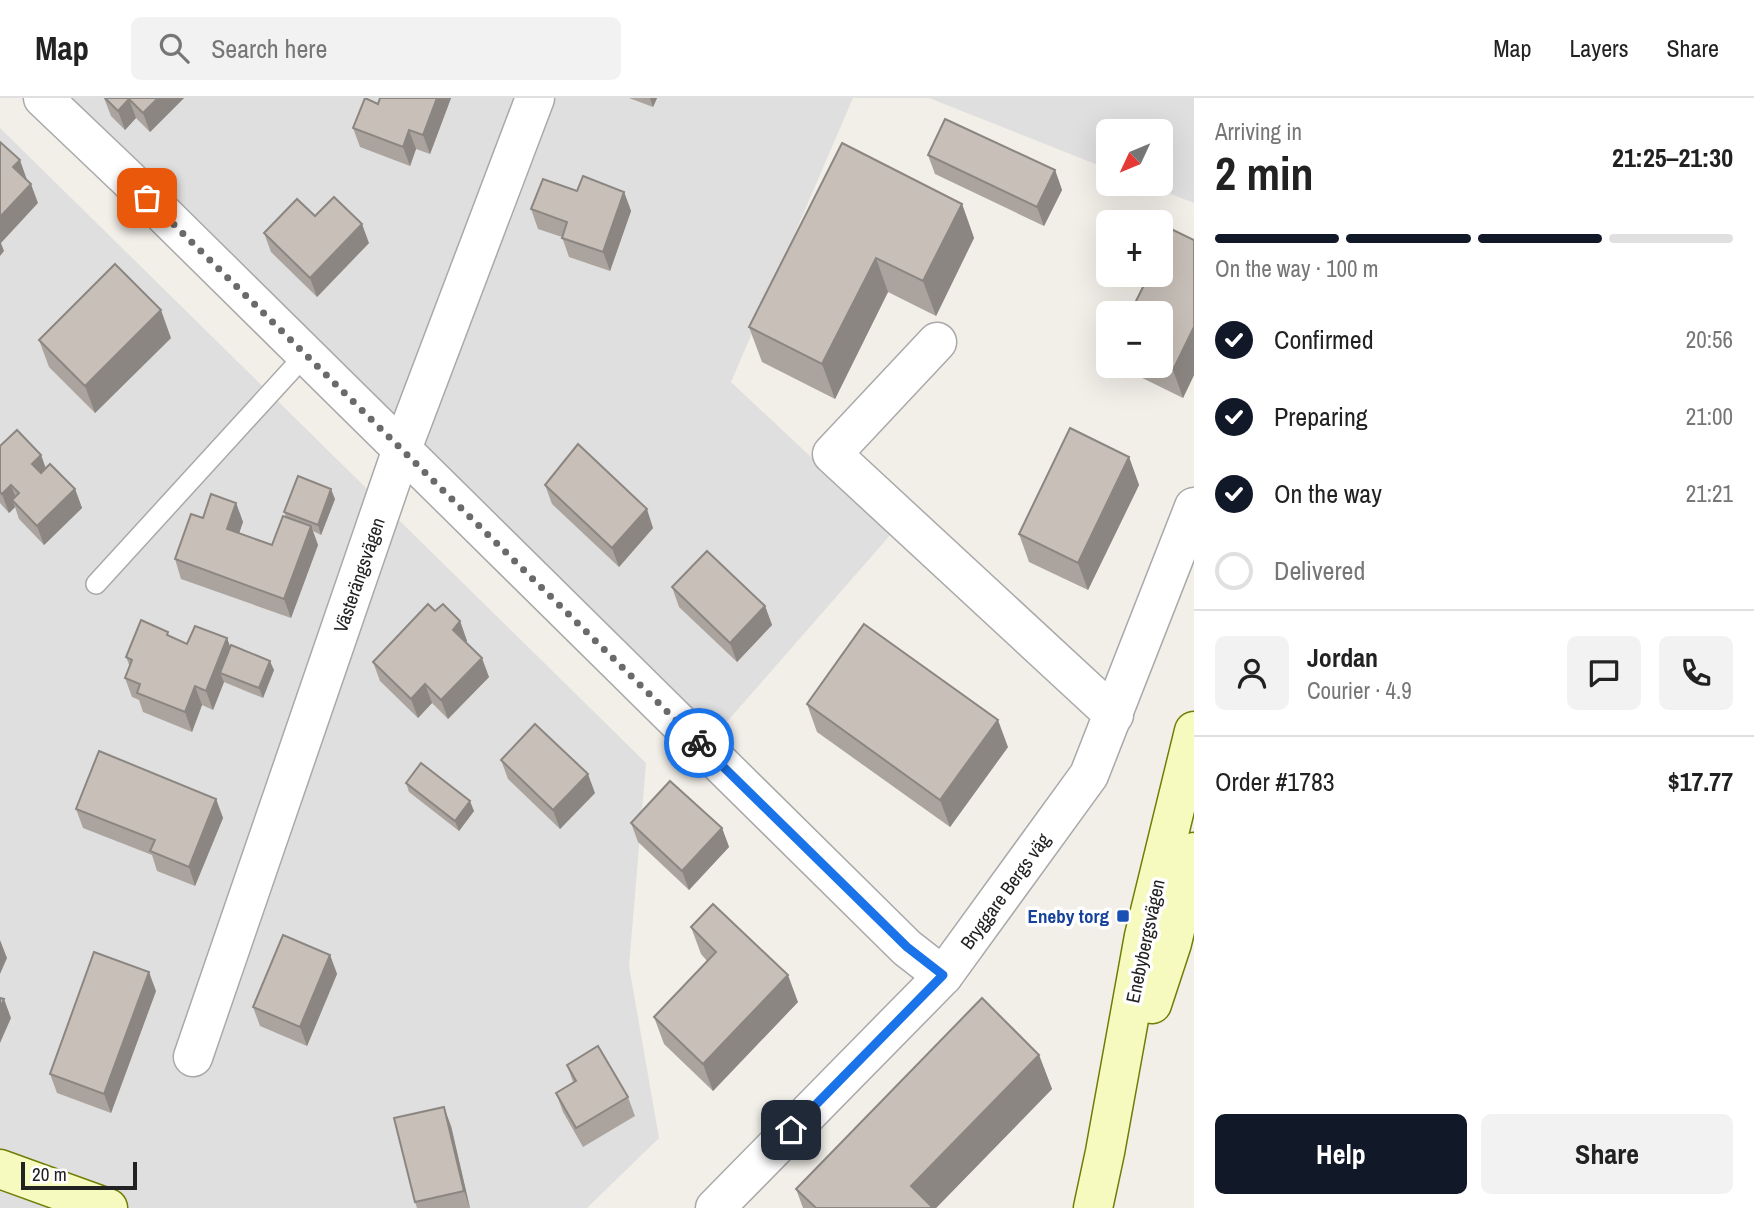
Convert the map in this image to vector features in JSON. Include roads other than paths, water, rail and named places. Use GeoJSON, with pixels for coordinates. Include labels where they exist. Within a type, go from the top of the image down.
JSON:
{"type":"FeatureCollection","features":[{"type":"Feature","properties":{"kind":"main road","name":"Enebybergsvägen"},"geometry":{"type":"LineString","coordinates":[[1093,1208],[1144,936],[1184,821],[1194,731]]}},
{"type":"Feature","properties":{"kind":"main road","name":"Enebybergsvägen"},"geometry":{"type":"LineString","coordinates":[[1105,1152],[1172,943],[1194,852]]}},
{"type":"Feature","properties":{"kind":"main road"},"geometry":{"type":"LineString","coordinates":[[0,1169],[108,1208]]}},
{"type":"Feature","properties":{"kind":"street"},"geometry":{"type":"LineString","coordinates":[[43,98],[887,928],[943,975]]}},
{"type":"Feature","properties":{"kind":"street","name":"Västerängsvägen"},"geometry":{"type":"LineString","coordinates":[[193,1057],[402,449],[535,98]]}},
{"type":"Feature","properties":{"kind":"street"},"geometry":{"type":"LineString","coordinates":[[937,342],[832,454],[1114,715]]}},
{"type":"Feature","properties":{"kind":"street","name":"Bryggare Bergs väg"},"geometry":{"type":"LineString","coordinates":[[715,1208],[943,975],[1089,775],[1194,508]]}},
{"type":"Feature","properties":{"kind":"lane"},"geometry":{"type":"LineString","coordinates":[[96,584],[306,354]]}},
{"type":"Feature","properties":{"kind":"place","name":"Eneby torg"},"geometry":{"type":"Point","coordinates":[1123,916]}}]}
